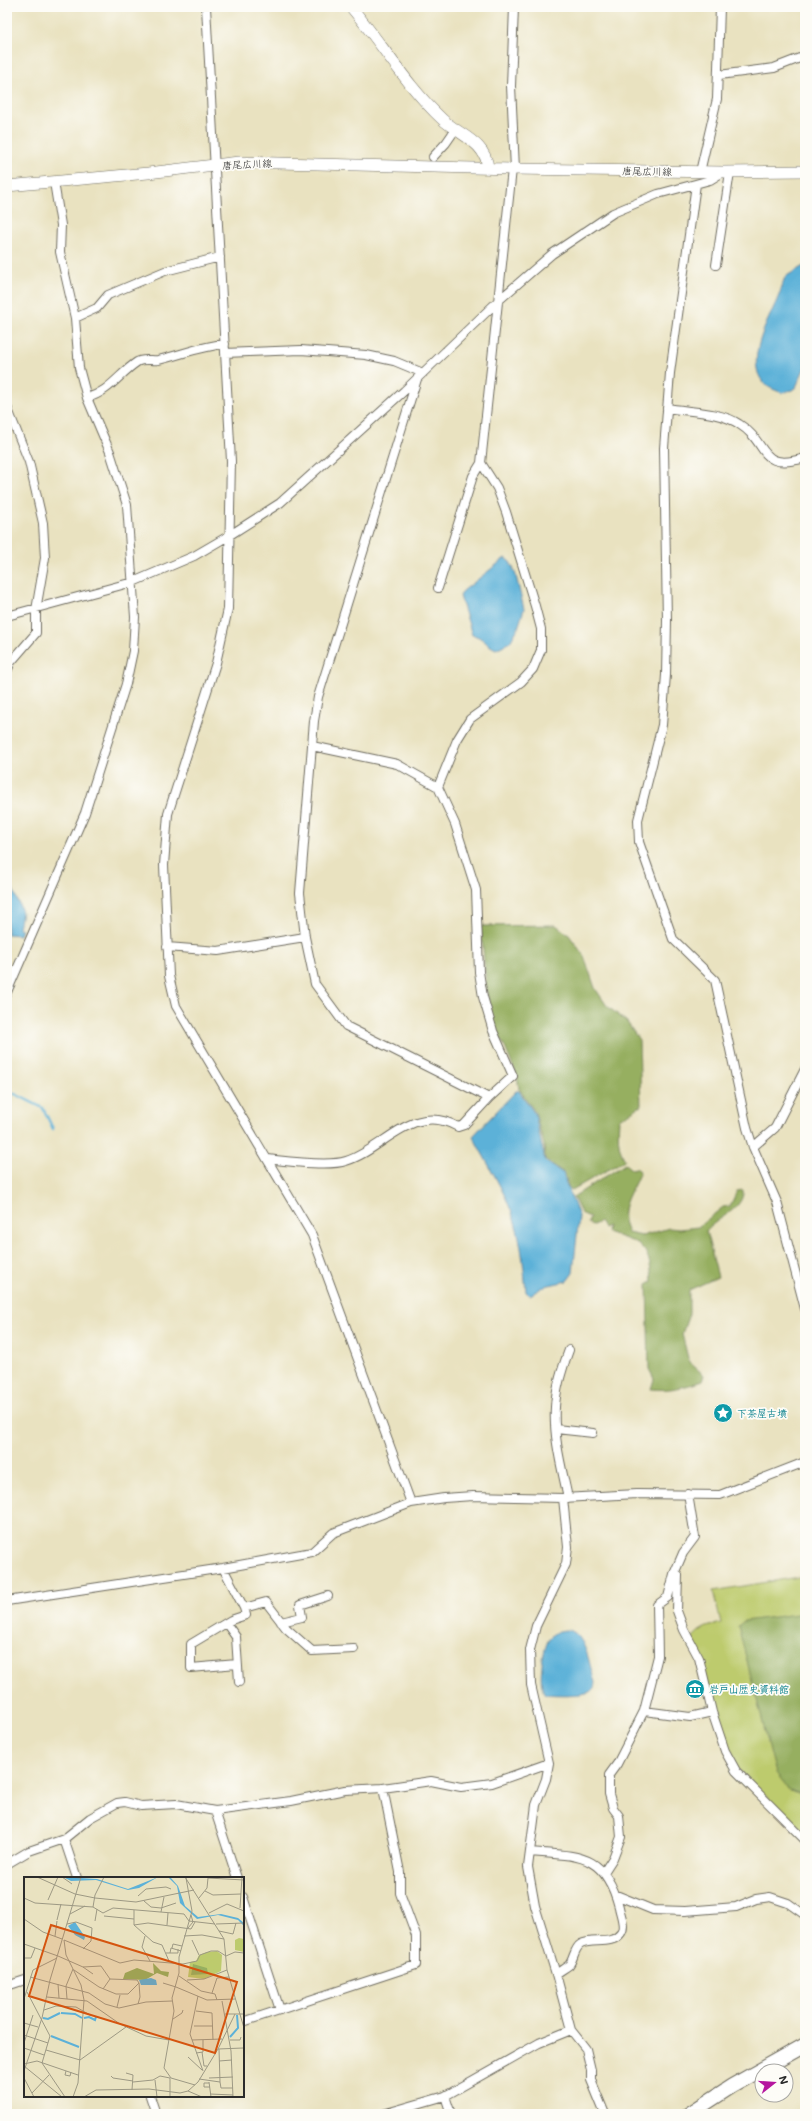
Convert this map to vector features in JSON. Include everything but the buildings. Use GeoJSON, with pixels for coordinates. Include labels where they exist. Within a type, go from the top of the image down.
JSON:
{"type":"FeatureCollection","features":[{"type":"Feature","properties":{"kind":"highway"},"geometry":{"type":"LineString","coordinates":[[689,2114],[732,2086],[805,2045]]}},
{"type":"Feature","properties":{"kind":"main road"},"geometry":{"type":"LineString","coordinates":[[351,7],[416,92],[455,130],[483,150],[487,158],[488,168]]}},
{"type":"Feature","properties":{"kind":"main road","name":"唐尾広川線"},"geometry":{"type":"LineString","coordinates":[[7,186],[215,166],[239,162],[488,168],[513,170],[700,172],[805,171]]}},
{"type":"Feature","properties":{"kind":"street"},"geometry":{"type":"LineString","coordinates":[[206,7],[231,461],[228,609],[216,663],[168,814],[164,865],[169,976],[176,1006],[312,1235],[411,1504]]}},
{"type":"Feature","properties":{"kind":"street"},"geometry":{"type":"LineString","coordinates":[[438,588],[473,476],[481,463],[513,170],[511,86],[514,7]]}},
{"type":"Feature","properties":{"kind":"street"},"geometry":{"type":"LineString","coordinates":[[700,172],[717,99],[719,75],[720,7]]}},
{"type":"Feature","properties":{"kind":"street"},"geometry":{"type":"LineString","coordinates":[[719,75],[774,68],[805,56]]}},
{"type":"Feature","properties":{"kind":"street"},"geometry":{"type":"LineString","coordinates":[[433,157],[446,143],[455,130]]}},
{"type":"Feature","properties":{"kind":"street"},"geometry":{"type":"LineString","coordinates":[[7,616],[36,610],[133,582],[194,556],[230,535],[280,503],[420,375],[498,301],[552,254],[613,213],[658,194],[710,180],[726,172]]}},
{"type":"Feature","properties":{"kind":"street"},"geometry":{"type":"LineString","coordinates":[[716,265],[726,172]]}},
{"type":"Feature","properties":{"kind":"street"},"geometry":{"type":"LineString","coordinates":[[7,992],[69,853],[85,813],[126,684],[133,651],[135,617],[127,505],[110,452],[87,398],[79,368],[75,318],[60,252],[61,224],[54,182]]}},
{"type":"Feature","properties":{"kind":"street"},"geometry":{"type":"LineString","coordinates":[[696,184],[667,408],[664,448],[666,675],[662,725],[638,820],[639,842],[673,939],[715,980],[747,1128],[753,1147],[777,1202],[805,1309]]}},
{"type":"Feature","properties":{"kind":"street"},"geometry":{"type":"LineString","coordinates":[[75,318],[97,308],[108,295],[165,271],[220,257]]}},
{"type":"Feature","properties":{"kind":"street"},"geometry":{"type":"LineString","coordinates":[[87,398],[98,395],[126,370],[142,360],[157,360],[209,345],[225,349],[301,350],[366,355],[394,361],[420,375]]}},
{"type":"Feature","properties":{"kind":"street"},"geometry":{"type":"LineString","coordinates":[[420,375],[318,697],[312,746],[300,893],[305,937],[315,984],[346,1026],[490,1098]]}},
{"type":"Feature","properties":{"kind":"street"},"geometry":{"type":"LineString","coordinates":[[7,406],[29,462],[43,523],[45,558],[36,610],[36,633],[7,670]]}},
{"type":"Feature","properties":{"kind":"street"},"geometry":{"type":"LineString","coordinates":[[667,408],[719,416],[739,423],[752,434],[767,456],[777,462],[788,463],[805,458]]}},
{"type":"Feature","properties":{"kind":"street"},"geometry":{"type":"LineString","coordinates":[[438,787],[457,740],[470,719],[520,682],[533,669],[542,650],[541,629],[508,518],[497,488],[481,463]]}},
{"type":"Feature","properties":{"kind":"street"},"geometry":{"type":"LineString","coordinates":[[267,1159],[322,1163],[345,1162],[361,1155],[399,1129],[413,1122],[433,1118],[447,1120],[458,1127],[464,1125],[513,1076],[493,1031],[483,997],[479,972],[476,890],[462,844],[438,787],[397,764],[312,746]]}},
{"type":"Feature","properties":{"kind":"street"},"geometry":{"type":"LineString","coordinates":[[167,947],[218,951],[305,937]]}},
{"type":"Feature","properties":{"kind":"street"},"geometry":{"type":"LineString","coordinates":[[753,1147],[775,1128],[805,1068]]}},
{"type":"Feature","properties":{"kind":"street"},"geometry":{"type":"LineString","coordinates":[[569,1350],[560,1373],[554,1408],[565,1498],[568,1547],[566,1564],[536,1626],[530,1650],[532,1685],[549,1763],[546,1779],[536,1805],[528,1867],[535,1906],[572,2030],[586,2049],[591,2070],[590,2080],[605,2114]]}},
{"type":"Feature","properties":{"kind":"street"},"geometry":{"type":"LineString","coordinates":[[556,1429],[593,1433]]}},
{"type":"Feature","properties":{"kind":"street"},"geometry":{"type":"LineString","coordinates":[[7,1601],[223,1568],[312,1552],[333,1533],[411,1504],[444,1498],[473,1496],[565,1498],[637,1494],[720,1495],[805,1462]]}},
{"type":"Feature","properties":{"kind":"street"},"geometry":{"type":"LineString","coordinates":[[604,1872],[613,1858],[621,1837],[619,1816],[613,1808],[609,1794],[609,1775],[617,1764],[644,1711],[658,1656],[657,1605],[668,1597],[683,1553],[695,1537],[688,1494]]}},
{"type":"Feature","properties":{"kind":"street"},"geometry":{"type":"LineString","coordinates":[[678,1566],[677,1611],[684,1630],[699,1658],[712,1712],[725,1751],[736,1771],[805,1840]]}},
{"type":"Feature","properties":{"kind":"street"},"geometry":{"type":"LineString","coordinates":[[223,1568],[244,1608],[246,1615],[226,1623],[190,1644],[191,1668],[237,1664]]}},
{"type":"Feature","properties":{"kind":"street"},"geometry":{"type":"LineString","coordinates":[[281,1622],[302,1616],[300,1605],[328,1596]]}},
{"type":"Feature","properties":{"kind":"street"},"geometry":{"type":"LineString","coordinates":[[244,1608],[266,1602],[286,1628],[312,1651],[354,1649]]}},
{"type":"Feature","properties":{"kind":"street"},"geometry":{"type":"LineString","coordinates":[[226,1623],[236,1638],[239,1682]]}},
{"type":"Feature","properties":{"kind":"street"},"geometry":{"type":"LineString","coordinates":[[644,1711],[690,1717],[712,1712]]}},
{"type":"Feature","properties":{"kind":"street"},"geometry":{"type":"LineString","coordinates":[[7,1864],[29,1851],[64,1839],[90,1818],[117,1803],[125,1802],[141,1806],[176,1804],[215,1811],[291,1801],[345,1790],[383,1788],[431,1781],[462,1787],[492,1783],[549,1763]]}},
{"type":"Feature","properties":{"kind":"street"},"geometry":{"type":"LineString","coordinates":[[244,2022],[416,1965],[416,1936],[400,1893],[400,1872],[383,1788]]}},
{"type":"Feature","properties":{"kind":"street"},"geometry":{"type":"LineString","coordinates":[[215,1811],[237,1877]]}},
{"type":"Feature","properties":{"kind":"street"},"geometry":{"type":"LineString","coordinates":[[64,1839],[77,1877]]}},
{"type":"Feature","properties":{"kind":"street"},"geometry":{"type":"LineString","coordinates":[[531,1852],[574,1856],[592,1861],[604,1872],[616,1895],[623,1922],[623,1928],[620,1934],[609,1940],[582,1944],[577,1948],[569,1964],[556,1974]]}},
{"type":"Feature","properties":{"kind":"street"},"geometry":{"type":"LineString","coordinates":[[616,1895],[654,1910],[685,1911],[736,1907],[756,1899],[770,1897],[788,1903],[805,1914]]}},
{"type":"Feature","properties":{"kind":"street"},"geometry":{"type":"LineString","coordinates":[[244,1900],[280,2010]]}},
{"type":"Feature","properties":{"kind":"street"},"geometry":{"type":"LineString","coordinates":[[7,1986],[24,1980]]}},
{"type":"Feature","properties":{"kind":"street"},"geometry":{"type":"LineString","coordinates":[[383,2114],[445,2096],[539,2043],[572,2030]]}},
{"type":"Feature","properties":{"kind":"street"},"geometry":{"type":"LineString","coordinates":[[445,2096],[451,2114]]}},
{"type":"Feature","properties":{"kind":"street"},"geometry":{"type":"LineString","coordinates":[[150,2097],[156,2114]]}},
{"type":"Feature","properties":{"kind":"green space"},"geometry":{"type":"Polygon","coordinates":[[[556,925],[569,935],[584,956],[595,988],[607,1006],[627,1022],[639,1040],[641,1106],[619,1119],[619,1146],[625,1160],[572,1190],[568,1187],[565,1174],[545,1159],[544,1145],[535,1112],[519,1089],[517,1076],[504,1045],[495,1031],[487,995],[481,926],[556,925]]]}},
{"type":"Feature","properties":{"kind":"green space"},"geometry":{"type":"Polygon","coordinates":[[[625,1164],[631,1169],[636,1168],[640,1171],[624,1208],[625,1224],[628,1233],[642,1236],[669,1228],[679,1229],[698,1227],[723,1207],[730,1206],[737,1191],[743,1190],[742,1197],[735,1208],[706,1231],[718,1277],[689,1290],[689,1314],[682,1334],[689,1362],[704,1375],[702,1381],[683,1387],[671,1389],[651,1389],[654,1379],[649,1369],[647,1284],[652,1281],[651,1268],[645,1251],[641,1246],[635,1243],[607,1232],[608,1226],[604,1228],[600,1222],[593,1225],[588,1223],[590,1217],[581,1213],[573,1197],[625,1164]]]}},
{"type":"Feature","properties":{"kind":"green space"},"geometry":{"type":"Polygon","coordinates":[[[805,1576],[805,1835],[736,1767],[726,1748],[692,1639],[698,1632],[708,1626],[721,1623],[713,1591],[805,1576]]]}},
{"type":"Feature","properties":{"kind":"green space"},"geometry":{"type":"Polygon","coordinates":[[[805,1613],[804,1796],[788,1789],[776,1774],[738,1626],[744,1621],[805,1613]]]}},
{"type":"Feature","properties":{"kind":"water"},"geometry":{"type":"Polygon","coordinates":[[[805,265],[805,367],[796,387],[782,393],[769,387],[763,382],[758,373],[756,363],[757,352],[764,329],[785,277],[805,265]]]}},
{"type":"Feature","properties":{"kind":"water"},"geometry":{"type":"Polygon","coordinates":[[[505,558],[510,562],[515,572],[524,609],[518,628],[510,642],[496,649],[479,637],[472,635],[460,596],[463,591],[505,558]]]}},
{"type":"Feature","properties":{"kind":"water"},"geometry":{"type":"Polygon","coordinates":[[[7,874],[22,912],[19,928],[22,930],[20,935],[7,934],[7,874]]]}},
{"type":"Feature","properties":{"kind":"water"},"geometry":{"type":"Polygon","coordinates":[[[516,1091],[519,1091],[535,1114],[545,1161],[564,1174],[566,1184],[579,1216],[573,1273],[567,1281],[545,1286],[530,1295],[526,1292],[521,1248],[515,1222],[501,1189],[473,1136],[516,1091]]]}},
{"type":"Feature","properties":{"kind":"water"},"geometry":{"type":"Polygon","coordinates":[[[569,1630],[580,1638],[584,1645],[595,1682],[594,1689],[588,1693],[562,1695],[545,1694],[541,1683],[541,1674],[543,1656],[548,1640],[555,1633],[569,1630]]]}},
{"type":"Feature","properties":{"kind":"waterway"},"geometry":{"type":"LineString","coordinates":[[7,1090],[43,1108],[53,1129]]}},
{"type":"Feature","properties":{"kind":"place","name":"下茶屋古墳"},"geometry":{"type":"Point","coordinates":[723,1413]}},
{"type":"Feature","properties":{"kind":"place","name":"岩戸山歴史資料館"},"geometry":{"type":"Point","coordinates":[695,1689]}}]}
